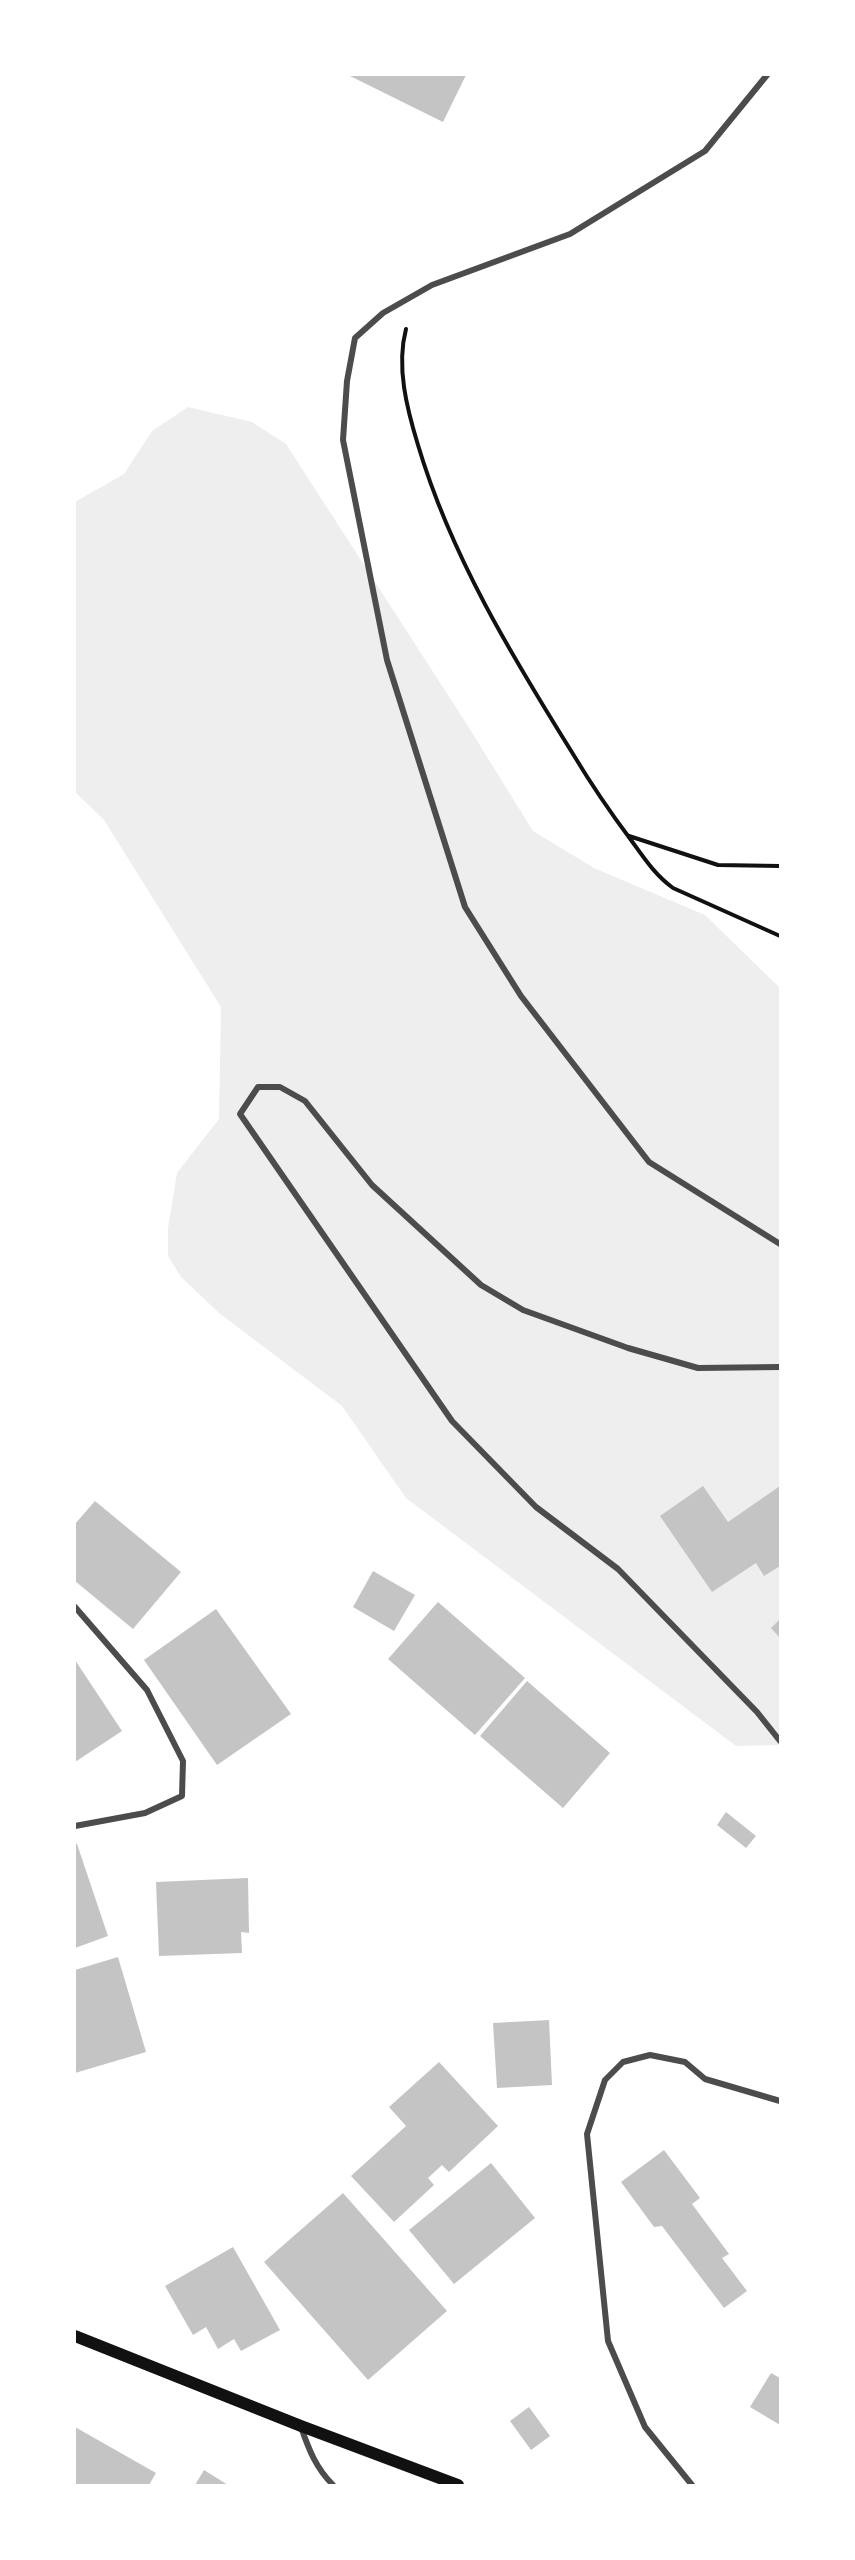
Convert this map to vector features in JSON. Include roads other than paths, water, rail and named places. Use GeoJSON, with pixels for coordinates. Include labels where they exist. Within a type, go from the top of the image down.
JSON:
{"type":"FeatureCollection","features":[{"type":"Feature","properties":{"kind":"main road"},"geometry":{"type":"LineString","coordinates":[[75,2336],[301,2426],[458,2485]]}},
{"type":"Feature","properties":{"kind":"street"},"geometry":{"type":"LineString","coordinates":[[767,75],[705,152],[570,234],[432,285],[383,313],[355,338],[347,381],[343,440],[387,660],[465,907],[521,996],[649,1162],[780,1244]]}},
{"type":"Feature","properties":{"kind":"street"},"geometry":{"type":"LineString","coordinates":[[780,1367],[698,1368],[628,1348],[523,1310],[480,1285],[372,1185],[305,1101],[280,1087],[258,1087],[240,1114],[452,1421],[537,1506],[618,1569],[757,1712],[780,1741]]}},
{"type":"Feature","properties":{"kind":"street"},"geometry":{"type":"LineString","coordinates":[[75,1607],[147,1690],[183,1761],[182,1796],[145,1813],[75,1826]]}},
{"type":"Feature","properties":{"kind":"street"},"geometry":{"type":"LineString","coordinates":[[692,2485],[645,2427],[608,2340],[587,2134],[605,2080],[623,2062],[650,2055],[685,2062],[705,2079],[780,2101]]}},
{"type":"Feature","properties":{"kind":"street"},"geometry":{"type":"LineString","coordinates":[[301,2426],[309,2452],[320,2472],[333,2485]]}}]}
